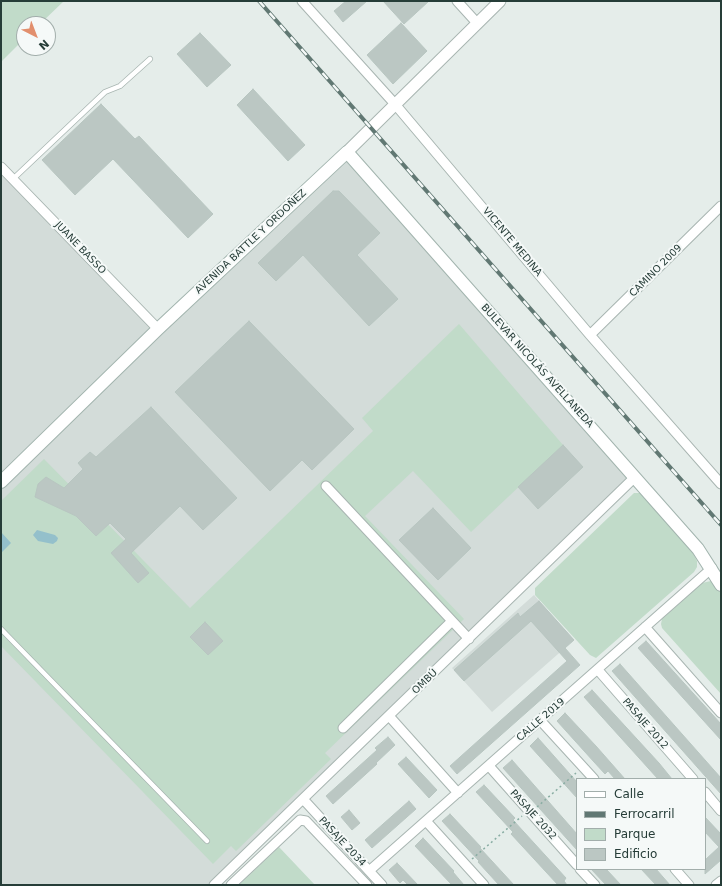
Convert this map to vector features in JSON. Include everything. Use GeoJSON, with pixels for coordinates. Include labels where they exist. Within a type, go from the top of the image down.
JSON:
{"type":"FeatureCollection","features":[{"type":"Feature","properties":{"kind":"main road","name":"AVENIDA BATTLE Y ORDOÑEZ"},"geometry":{"type":"LineString","coordinates":[[1,482],[158,329],[347,152]]}},
{"type":"Feature","properties":{"kind":"main road","name":"BULEVAR NICOLÁS AVELLANEDA"},"geometry":{"type":"LineString","coordinates":[[347,152],[698,549],[712,568],[721,585]]}},
{"type":"Feature","properties":{"kind":"street","name":"VICENTE MEDINA"},"geometry":{"type":"LineString","coordinates":[[302,1],[394,103],[590,335],[721,484]]}},
{"type":"Feature","properties":{"kind":"street"},"geometry":{"type":"LineString","coordinates":[[457,1],[477,24]]}},
{"type":"Feature","properties":{"kind":"street","name":"AVENIDA BATTLE Y ORDOÑEZ"},"geometry":{"type":"LineString","coordinates":[[347,152],[394,103],[500,1]]}},
{"type":"Feature","properties":{"kind":"street","name":"JUANE BASSO"},"geometry":{"type":"LineString","coordinates":[[1,167],[158,329]]}},
{"type":"Feature","properties":{"kind":"street","name":"CAMINO 2009"},"geometry":{"type":"LineString","coordinates":[[590,335],[721,206]]}},
{"type":"Feature","properties":{"kind":"street","name":"OMBÚ"},"geometry":{"type":"LineString","coordinates":[[214,885],[635,477]]}},
{"type":"Feature","properties":{"kind":"street"},"geometry":{"type":"LineString","coordinates":[[326,486],[469,639]]}},
{"type":"Feature","properties":{"kind":"street","name":"CALLE 2019"},"geometry":{"type":"LineString","coordinates":[[369,871],[712,568]]}},
{"type":"Feature","properties":{"kind":"street"},"geometry":{"type":"LineString","coordinates":[[343,728],[452,621]]}},
{"type":"Feature","properties":{"kind":"street"},"geometry":{"type":"LineString","coordinates":[[645,627],[721,713]]}},
{"type":"Feature","properties":{"kind":"street","name":"PASAJE 2012"},"geometry":{"type":"LineString","coordinates":[[598,670],[692,778]]}},
{"type":"Feature","properties":{"kind":"street"},"geometry":{"type":"LineString","coordinates":[[389,716],[458,793]]}},
{"type":"Feature","properties":{"kind":"street"},"geometry":{"type":"LineString","coordinates":[[540,720],[593,778]]}},
{"type":"Feature","properties":{"kind":"street","name":"PASAJE 2032"},"geometry":{"type":"LineString","coordinates":[[489,766],[576,864]]}},
{"type":"Feature","properties":{"kind":"street"},"geometry":{"type":"LineString","coordinates":[[706,793],[721,811]]}},
{"type":"Feature","properties":{"kind":"street","name":"PASAJE 2034"},"geometry":{"type":"LineString","coordinates":[[303,799],[382,885]]}},
{"type":"Feature","properties":{"kind":"street"},"geometry":{"type":"LineString","coordinates":[[231,885],[300,820],[306,821],[367,885]]}},
{"type":"Feature","properties":{"kind":"street"},"geometry":{"type":"LineString","coordinates":[[426,821],[484,885]]}},
{"type":"Feature","properties":{"kind":"street"},"geometry":{"type":"LineString","coordinates":[[581,870],[594,885]]}},
{"type":"Feature","properties":{"kind":"street"},"geometry":{"type":"LineString","coordinates":[[676,870],[689,885]]}},
{"type":"Feature","properties":{"kind":"street"},"geometry":{"type":"LineString","coordinates":[[716,885],[721,881]]}},
{"type":"Feature","properties":{"kind":"lane"},"geometry":{"type":"LineString","coordinates":[[13,179],[105,92],[120,86],[150,59]]}},
{"type":"Feature","properties":{"kind":"lane"},"geometry":{"type":"LineString","coordinates":[[1,630],[207,841]]}},
{"type":"Feature","properties":{"kind":"shaded area"},"geometry":{"type":"Polygon","coordinates":[[[347,152],[635,477],[214,885],[1,885],[1,167],[158,329],[347,152]]]}},
{"type":"Feature","properties":{"kind":"shaded area"},"geometry":{"type":"Polygon","coordinates":[[[534,595],[574,640],[492,712],[452,668],[534,595]]]}},
{"type":"Feature","properties":{"kind":"green space"},"geometry":{"type":"Polygon","coordinates":[[[1,1],[64,1],[48,16],[16,16],[16,47],[1,62],[1,1]]]}},
{"type":"Feature","properties":{"kind":"green space"},"geometry":{"type":"Polygon","coordinates":[[[459,324],[563,445],[471,532],[413,471],[365,516],[464,619],[325,753],[331,759],[236,851],[231,846],[213,864],[1,646],[1,501],[44,459],[190,608],[373,431],[362,418],[459,324]]]}},
{"type":"Feature","properties":{"kind":"green space"},"geometry":{"type":"Polygon","coordinates":[[[634,493],[640,493],[665,520],[693,553],[697,561],[697,567],[694,572],[596,658],[590,655],[535,595],[535,588],[634,493]]]}},
{"type":"Feature","properties":{"kind":"green space"},"geometry":{"type":"Polygon","coordinates":[[[711,581],[716,584],[721,594],[721,694],[662,628],[661,624],[662,619],[702,583],[711,581]]]}},
{"type":"Feature","properties":{"kind":"green space"},"geometry":{"type":"Polygon","coordinates":[[[279,847],[315,885],[239,885],[279,847]]]}},
{"type":"Feature","properties":{"kind":"water"},"geometry":{"type":"Polygon","coordinates":[[[37,530],[55,535],[58,538],[57,541],[53,544],[38,541],[33,535],[37,530]]]}},
{"type":"Feature","properties":{"kind":"water"},"geometry":{"type":"Polygon","coordinates":[[[1,532],[11,543],[2,552],[1,551],[1,532]]]}},
{"type":"Feature","properties":{"kind":"building"},"geometry":{"type":"Polygon","coordinates":[[[346,1],[367,1],[343,22],[334,11],[346,1]]]}},
{"type":"Feature","properties":{"kind":"building"},"geometry":{"type":"Polygon","coordinates":[[[383,1],[429,1],[404,24],[383,1]]]}},
{"type":"Feature","properties":{"kind":"building"},"geometry":{"type":"Polygon","coordinates":[[[401,23],[427,51],[393,84],[367,55],[401,23]]]}},
{"type":"Feature","properties":{"kind":"building"},"geometry":{"type":"Polygon","coordinates":[[[200,33],[231,65],[207,87],[177,54],[200,33]]]}},
{"type":"Feature","properties":{"kind":"building"},"geometry":{"type":"Polygon","coordinates":[[[253,89],[305,145],[288,161],[237,105],[253,89]]]}},
{"type":"Feature","properties":{"kind":"building"},"geometry":{"type":"Polygon","coordinates":[[[101,104],[135,139],[139,136],[213,214],[188,238],[113,159],[75,195],[42,160],[101,104]]]}},
{"type":"Feature","properties":{"kind":"building"},"geometry":{"type":"Polygon","coordinates":[[[333,191],[339,191],[380,233],[357,255],[398,299],[369,326],[303,255],[276,281],[258,263],[333,191]]]}},
{"type":"Feature","properties":{"kind":"building"},"geometry":{"type":"Polygon","coordinates":[[[249,321],[354,429],[312,470],[302,460],[270,491],[175,392],[249,321]]]}},
{"type":"Feature","properties":{"kind":"building"},"geometry":{"type":"Polygon","coordinates":[[[151,407],[237,498],[203,530],[180,506],[131,553],[149,573],[138,583],[111,553],[126,539],[110,523],[96,536],[76,516],[35,497],[38,484],[46,477],[64,488],[83,469],[78,463],[90,452],[96,457],[151,407]]]}},
{"type":"Feature","properties":{"kind":"building"},"geometry":{"type":"Polygon","coordinates":[[[563,445],[583,467],[538,509],[518,487],[563,445]]]}},
{"type":"Feature","properties":{"kind":"building"},"geometry":{"type":"Polygon","coordinates":[[[433,508],[471,548],[438,580],[399,540],[433,508]]]}},
{"type":"Feature","properties":{"kind":"building"},"geometry":{"type":"Polygon","coordinates":[[[539,601],[574,640],[565,648],[580,665],[457,774],[450,766],[567,661],[531,621],[464,681],[454,670],[518,613],[520,617],[539,601]]]}},
{"type":"Feature","properties":{"kind":"building"},"geometry":{"type":"Polygon","coordinates":[[[205,622],[223,641],[208,655],[190,637],[205,622]]]}},
{"type":"Feature","properties":{"kind":"building"},"geometry":{"type":"Polygon","coordinates":[[[646,641],[721,724],[721,740],[638,648],[646,641]]]}},
{"type":"Feature","properties":{"kind":"building"},"geometry":{"type":"Polygon","coordinates":[[[620,664],[721,778],[721,794],[612,671],[620,664]]]}},
{"type":"Feature","properties":{"kind":"building"},"geometry":{"type":"Polygon","coordinates":[[[592,690],[671,778],[657,778],[584,697],[592,690]]]}},
{"type":"Feature","properties":{"kind":"building"},"geometry":{"type":"Polygon","coordinates":[[[565,713],[624,778],[614,778],[608,771],[605,774],[557,721],[565,713]]]}},
{"type":"Feature","properties":{"kind":"building"},"geometry":{"type":"Polygon","coordinates":[[[388,737],[395,745],[376,763],[377,764],[333,804],[326,796],[377,750],[375,748],[388,737]]]}},
{"type":"Feature","properties":{"kind":"building"},"geometry":{"type":"Polygon","coordinates":[[[538,738],[576,781],[576,797],[530,746],[538,738]]]}},
{"type":"Feature","properties":{"kind":"building"},"geometry":{"type":"Polygon","coordinates":[[[406,757],[437,790],[429,798],[398,764],[406,757]]]}},
{"type":"Feature","properties":{"kind":"building"},"geometry":{"type":"Polygon","coordinates":[[[512,760],[576,833],[576,849],[503,768],[512,760]]]}},
{"type":"Feature","properties":{"kind":"building"},"geometry":{"type":"Polygon","coordinates":[[[484,785],[515,818],[513,820],[566,878],[564,881],[567,885],[558,885],[511,834],[513,832],[476,792],[484,785]]]}},
{"type":"Feature","properties":{"kind":"building"},"geometry":{"type":"Polygon","coordinates":[[[409,801],[416,809],[372,848],[365,840],[409,801]]]}},
{"type":"Feature","properties":{"kind":"building"},"geometry":{"type":"Polygon","coordinates":[[[349,810],[360,823],[352,830],[341,817],[349,810]]]}},
{"type":"Feature","properties":{"kind":"building"},"geometry":{"type":"Polygon","coordinates":[[[450,814],[514,885],[499,885],[478,862],[479,861],[442,821],[450,814]]]}},
{"type":"Feature","properties":{"kind":"building"},"geometry":{"type":"Polygon","coordinates":[[[706,818],[721,834],[721,860],[705,874],[706,859],[719,847],[706,833],[706,818]]]}},
{"type":"Feature","properties":{"kind":"building"},"geometry":{"type":"Polygon","coordinates":[[[423,838],[454,871],[453,872],[464,885],[452,885],[415,846],[423,838]]]}},
{"type":"Feature","properties":{"kind":"building"},"geometry":{"type":"Polygon","coordinates":[[[397,863],[418,885],[408,885],[403,880],[400,883],[389,870],[397,863]]]}},
{"type":"Feature","properties":{"kind":"building"},"geometry":{"type":"Polygon","coordinates":[[[592,870],[607,870],[621,885],[606,885],[592,870]]]}},
{"type":"Feature","properties":{"kind":"building"},"geometry":{"type":"Polygon","coordinates":[[[642,870],[657,870],[670,885],[656,885],[642,870]]]}},
{"type":"Feature","properties":{"kind":"railway"},"geometry":{"type":"LineString","coordinates":[[259,1],[721,525]]}}]}
